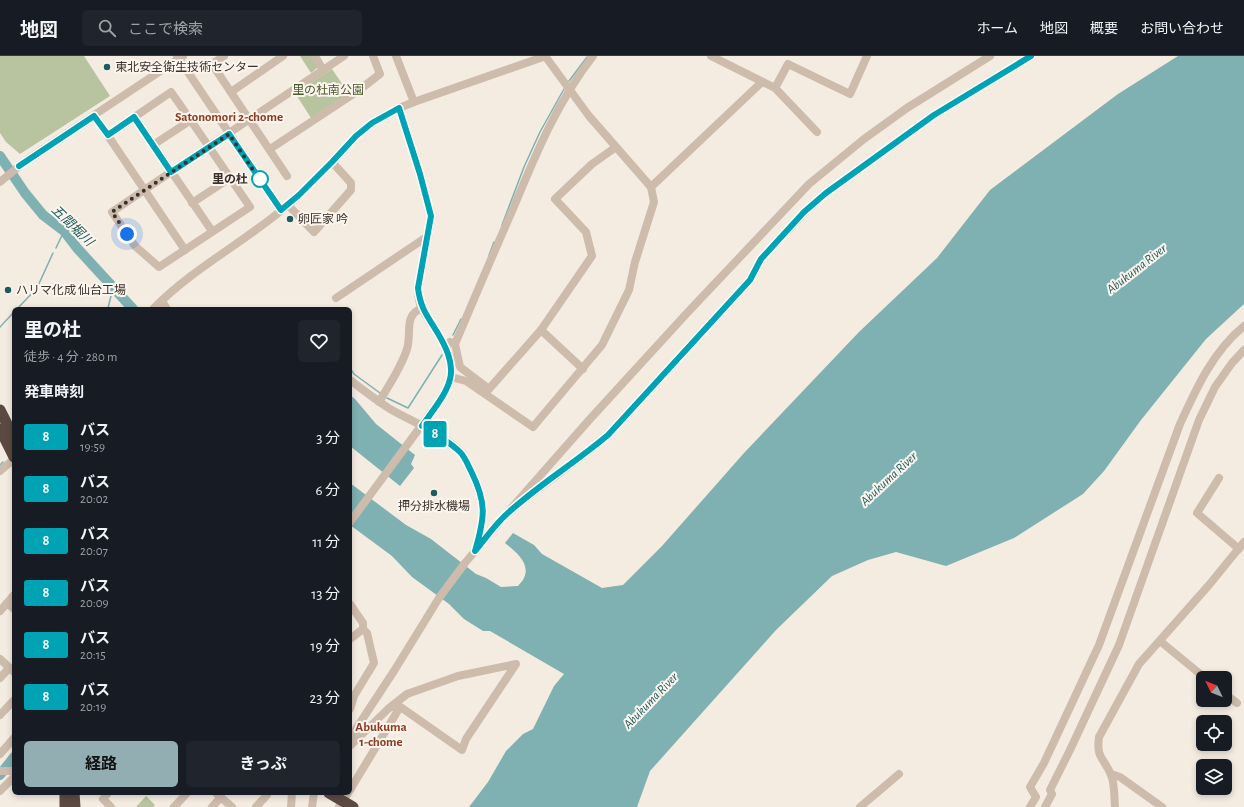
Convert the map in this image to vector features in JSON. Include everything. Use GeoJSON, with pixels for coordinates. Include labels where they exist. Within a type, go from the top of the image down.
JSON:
{"type":"FeatureCollection","features":[{"type":"Feature","properties":{"kind":"highway"},"geometry":{"type":"LineString","coordinates":[[0,410],[12,434]]}},
{"type":"Feature","properties":{"kind":"highway"},"geometry":{"type":"LineString","coordinates":[[0,429],[12,454]]}},
{"type":"Feature","properties":{"kind":"highway"},"geometry":{"type":"LineString","coordinates":[[65,795],[66,807]]}},
{"type":"Feature","properties":{"kind":"highway"},"geometry":{"type":"LineString","coordinates":[[74,795],[75,807]]}},
{"type":"Feature","properties":{"kind":"highway"},"geometry":{"type":"LineString","coordinates":[[332,795],[353,807]]}},
{"type":"Feature","properties":{"kind":"street"},"geometry":{"type":"LineString","coordinates":[[224,56],[212,64],[287,176]]}},
{"type":"Feature","properties":{"kind":"street"},"geometry":{"type":"LineString","coordinates":[[231,92],[283,56]]}},
{"type":"Feature","properties":{"kind":"street"},"geometry":{"type":"LineString","coordinates":[[315,56],[323,70]]}},
{"type":"Feature","properties":{"kind":"street"},"geometry":{"type":"LineString","coordinates":[[108,135],[171,92],[190,120],[209,147],[250,207],[159,267],[135,246],[112,212],[171,172],[209,147],[229,134],[250,120],[344,56]]}},
{"type":"Feature","properties":{"kind":"street"},"geometry":{"type":"LineString","coordinates":[[270,149],[358,91],[380,74],[373,56]]}},
{"type":"Feature","properties":{"kind":"street"},"geometry":{"type":"LineString","coordinates":[[396,56],[414,102]]}},
{"type":"Feature","properties":{"kind":"street"},"geometry":{"type":"LineString","coordinates":[[157,305],[199,270],[281,210],[332,162],[356,136],[383,116],[414,102],[543,56],[589,116],[651,187],[654,202],[629,290],[602,345],[533,427],[466,381],[451,377]]}},
{"type":"Feature","properties":{"kind":"street"},"geometry":{"type":"LineString","coordinates":[[593,56],[579,74],[538,150],[455,344],[460,367],[489,389],[541,330],[592,256],[586,232],[555,199],[592,164],[616,147]]}},
{"type":"Feature","properties":{"kind":"street"},"geometry":{"type":"LineString","coordinates":[[711,56],[775,88],[817,132]]}},
{"type":"Feature","properties":{"kind":"street"},"geometry":{"type":"LineString","coordinates":[[775,88],[788,64],[850,94],[867,56]]}},
{"type":"Feature","properties":{"kind":"street"},"geometry":{"type":"LineString","coordinates":[[352,735],[439,598],[465,563],[590,419],[808,184],[864,139],[908,108],[990,56]]}},
{"type":"Feature","properties":{"kind":"street"},"geometry":{"type":"LineString","coordinates":[[508,512],[586,454],[608,435],[750,280],[761,259],[804,212],[826,193],[934,115],[1031,56]]}},
{"type":"Feature","properties":{"kind":"street"},"geometry":{"type":"LineString","coordinates":[[1,180],[19,166],[180,57],[229,134],[281,210]]}},
{"type":"Feature","properties":{"kind":"street"},"geometry":{"type":"LineString","coordinates":[[651,187],[762,82]]}},
{"type":"Feature","properties":{"kind":"street"},"geometry":{"type":"LineString","coordinates":[[352,519],[441,399],[451,377],[451,363],[445,344],[422,308],[418,288],[431,216],[420,174],[399,108]]}},
{"type":"Feature","properties":{"kind":"street"},"geometry":{"type":"LineString","coordinates":[[94,116],[185,250]]}},
{"type":"Feature","properties":{"kind":"street"},"geometry":{"type":"LineString","coordinates":[[134,117],[212,232]]}},
{"type":"Feature","properties":{"kind":"street"},"geometry":{"type":"LineString","coordinates":[[153,145],[190,120]]}},
{"type":"Feature","properties":{"kind":"street"},"geometry":{"type":"LineString","coordinates":[[288,204],[314,232],[352,190],[351,183],[332,162]]}},
{"type":"Feature","properties":{"kind":"street"},"geometry":{"type":"LineString","coordinates":[[192,202],[230,178]]}},
{"type":"Feature","properties":{"kind":"street"},"geometry":{"type":"LineString","coordinates":[[336,298],[428,236]]}},
{"type":"Feature","properties":{"kind":"street"},"geometry":{"type":"LineString","coordinates":[[379,402],[399,368],[408,348],[410,318],[416,311],[422,308]]}},
{"type":"Feature","properties":{"kind":"street"},"geometry":{"type":"LineString","coordinates":[[1030,807],[1036,796],[1030,787],[1044,763],[1099,645],[1180,424],[1194,393],[1207,371],[1222,349],[1244,326]]}},
{"type":"Feature","properties":{"kind":"street"},"geometry":{"type":"LineString","coordinates":[[541,330],[583,369]]}},
{"type":"Feature","properties":{"kind":"street"},"geometry":{"type":"LineString","coordinates":[[445,344],[448,341],[455,344]]}},
{"type":"Feature","properties":{"kind":"street"},"geometry":{"type":"LineString","coordinates":[[1045,807],[1052,794],[1050,790],[1119,646],[1199,420],[1215,387],[1232,363],[1244,350]]}},
{"type":"Feature","properties":{"kind":"street"},"geometry":{"type":"LineString","coordinates":[[352,382],[379,402],[461,453],[473,475],[481,495],[484,512],[482,530],[475,551]]}},
{"type":"Feature","properties":{"kind":"street"},"geometry":{"type":"LineString","coordinates":[[0,471],[12,460]]}},
{"type":"Feature","properties":{"kind":"street"},"geometry":{"type":"LineString","coordinates":[[1219,478],[1197,513],[1238,549]]}},
{"type":"Feature","properties":{"kind":"street"},"geometry":{"type":"LineString","coordinates":[[1114,806],[1111,774],[1098,749],[1099,737],[1139,664],[1209,585],[1244,542]]}},
{"type":"Feature","properties":{"kind":"street"},"geometry":{"type":"LineString","coordinates":[[0,610],[12,597]]}},
{"type":"Feature","properties":{"kind":"street"},"geometry":{"type":"LineString","coordinates":[[7,603],[12,607]]}},
{"type":"Feature","properties":{"kind":"street"},"geometry":{"type":"LineString","coordinates":[[352,608],[363,623],[374,664],[354,696],[352,702]]}},
{"type":"Feature","properties":{"kind":"street"},"geometry":{"type":"LineString","coordinates":[[352,638],[364,629]]}},
{"type":"Feature","properties":{"kind":"street"},"geometry":{"type":"LineString","coordinates":[[1160,641],[1196,671]]}},
{"type":"Feature","properties":{"kind":"street"},"geometry":{"type":"LineString","coordinates":[[0,659],[12,670],[0,678]]}},
{"type":"Feature","properties":{"kind":"street"},"geometry":{"type":"LineString","coordinates":[[352,744],[388,709],[396,707],[462,750],[466,739],[516,664],[458,676],[407,694],[396,701],[396,707],[352,786]]}},
{"type":"Feature","properties":{"kind":"street"},"geometry":{"type":"LineString","coordinates":[[1232,700],[1237,704]]}},
{"type":"Feature","properties":{"kind":"street"},"geometry":{"type":"LineString","coordinates":[[0,715],[12,702]]}},
{"type":"Feature","properties":{"kind":"street"},"geometry":{"type":"LineString","coordinates":[[0,754],[12,740]]}},
{"type":"Feature","properties":{"kind":"street"},"geometry":{"type":"LineString","coordinates":[[0,771],[12,773]]}},
{"type":"Feature","properties":{"kind":"street"},"geometry":{"type":"LineString","coordinates":[[860,807],[899,774]]}},
{"type":"Feature","properties":{"kind":"street"},"geometry":{"type":"LineString","coordinates":[[1111,774],[1120,777],[1162,807]]}},
{"type":"Feature","properties":{"kind":"street"},"geometry":{"type":"LineString","coordinates":[[0,791],[12,776]]}},
{"type":"Feature","properties":{"kind":"street"},"geometry":{"type":"LineString","coordinates":[[106,795],[103,799],[111,807]]}},
{"type":"Feature","properties":{"kind":"street"},"geometry":{"type":"LineString","coordinates":[[174,807],[185,795]]}},
{"type":"Feature","properties":{"kind":"street"},"geometry":{"type":"LineString","coordinates":[[212,807],[219,795],[232,807]]}},
{"type":"Feature","properties":{"kind":"street"},"geometry":{"type":"LineString","coordinates":[[256,807],[267,795]]}},
{"type":"Feature","properties":{"kind":"street"},"geometry":{"type":"LineString","coordinates":[[291,807],[292,795]]}},
{"type":"Feature","properties":{"kind":"street"},"geometry":{"type":"LineString","coordinates":[[312,807],[314,795]]}},
{"type":"Feature","properties":{"kind":"street"},"geometry":{"type":"LineString","coordinates":[[339,807],[347,795]]}},
{"type":"Feature","properties":{"kind":"green space"},"geometry":{"type":"Polygon","coordinates":[[[0,56],[84,56],[110,96],[20,154],[6,142],[0,133],[0,56]]]}},
{"type":"Feature","properties":{"kind":"green space"},"geometry":{"type":"Polygon","coordinates":[[[300,56],[312,56],[318,67],[311,73],[300,56]]]}},
{"type":"Feature","properties":{"kind":"green space","name":"里の杜南公園"},"geometry":{"type":"Polygon","coordinates":[[[332,69],[349,94],[311,118],[295,93],[332,69]]]}},
{"type":"Feature","properties":{"kind":"green space"},"geometry":{"type":"Polygon","coordinates":[[[146,796],[155,805],[153,807],[136,807],[146,796]]]}},
{"type":"Feature","properties":{"kind":"water","name":"Abukuma River"},"geometry":{"type":"Polygon","coordinates":[[[1178,56],[1244,56],[1244,304],[1206,339],[1141,420],[1104,471],[1083,494],[1014,538],[946,566],[896,552],[868,560],[832,576],[776,630],[650,771],[637,807],[469,807],[488,782],[506,751],[523,734],[533,729],[554,686],[564,674],[490,631],[483,631],[464,619],[449,604],[412,577],[392,556],[352,526],[352,484],[406,525],[431,539],[476,574],[501,587],[518,586],[524,579],[526,573],[524,562],[505,543],[513,533],[534,545],[542,554],[602,588],[623,585],[662,546],[744,453],[859,332],[937,258],[990,190],[1118,94],[1178,56]]]}},
{"type":"Feature","properties":{"kind":"water"},"geometry":{"type":"Polygon","coordinates":[[[352,397],[376,424],[415,455],[411,464],[414,468],[400,486],[352,448],[352,397]]]}},
{"type":"Feature","properties":{"kind":"waterway"},"geometry":{"type":"LineString","coordinates":[[569,81],[587,57]]}},
{"type":"Feature","properties":{"kind":"waterway"},"geometry":{"type":"LineString","coordinates":[[502,225],[524,167],[540,132],[564,89]]}},
{"type":"Feature","properties":{"kind":"waterway","name":"五間堀川"},"geometry":{"type":"LineString","coordinates":[[0,156],[25,193],[43,215],[64,231],[77,248],[131,307]]}},
{"type":"Feature","properties":{"kind":"waterway"},"geometry":{"type":"LineString","coordinates":[[56,248],[64,231]]}},
{"type":"Feature","properties":{"kind":"waterway"},"geometry":{"type":"LineString","coordinates":[[489,255],[494,242]]}},
{"type":"Feature","properties":{"kind":"waterway"},"geometry":{"type":"LineString","coordinates":[[19,307],[37,288],[53,253]]}},
{"type":"Feature","properties":{"kind":"waterway"},"geometry":{"type":"LineString","coordinates":[[108,307],[113,288]]}},
{"type":"Feature","properties":{"kind":"waterway"},"geometry":{"type":"LineString","coordinates":[[0,327],[12,314]]}},
{"type":"Feature","properties":{"kind":"waterway"},"geometry":{"type":"LineString","coordinates":[[453,335],[461,319]]}},
{"type":"Feature","properties":{"kind":"waterway"},"geometry":{"type":"LineString","coordinates":[[387,398],[408,408],[442,355]]}},
{"type":"Feature","properties":{"kind":"waterway"},"geometry":{"type":"LineString","coordinates":[[352,371],[380,393]]}},
{"type":"Feature","properties":{"kind":"waterway"},"geometry":{"type":"LineString","coordinates":[[0,465],[3,462]]}},
{"type":"Feature","properties":{"kind":"waterway","name":"五間堀川"},"geometry":{"type":"LineString","coordinates":[[0,775],[12,760]]}},
{"type":"Feature","properties":{"kind":"bus line","name":"8"},"geometry":{"type":"LineString","coordinates":[[19,166],[94,116],[108,135],[134,117],[171,172],[229,134],[281,210],[299,195],[356,136],[372,123],[399,108],[420,174],[431,216],[418,288],[419,298],[422,308],[445,344],[451,363],[451,377],[447,388],[422,426],[448,442],[461,453],[473,475],[481,495],[484,512],[482,530],[475,551],[508,512],[586,454],[608,435],[750,280],[761,259],[804,212],[841,181],[934,115],[1031,56]]}},
{"type":"Feature","properties":{"kind":"place","name":"東北安全衛生技術センター"},"geometry":{"type":"Point","coordinates":[107,67]}},
{"type":"Feature","properties":{"kind":"place","name":"里の杜"},"geometry":{"type":"Point","coordinates":[260,179]}},
{"type":"Feature","properties":{"kind":"place","name":"卵匠家 吟"},"geometry":{"type":"Point","coordinates":[290,219]}},
{"type":"Feature","properties":{"kind":"place","name":"ハリマ化成 仙台工場"},"geometry":{"type":"Point","coordinates":[8,290]}},
{"type":"Feature","properties":{"kind":"place","name":"押分排水機場"},"geometry":{"type":"Point","coordinates":[434,493]}},
{"type":"Feature","properties":{"kind":"district","name":"Satonomori 2-chome"},"geometry":{"type":"Point","coordinates":[229,116]}},
{"type":"Feature","properties":{"kind":"district","name":"Abukuma 1-chome"},"geometry":{"type":"Point","coordinates":[381,734]}},
{"type":"Feature","properties":{"kind":"route"},"geometry":{"type":"LineString","coordinates":[[127,234],[112,212],[229,134],[261,182],[260,179]]}}]}
